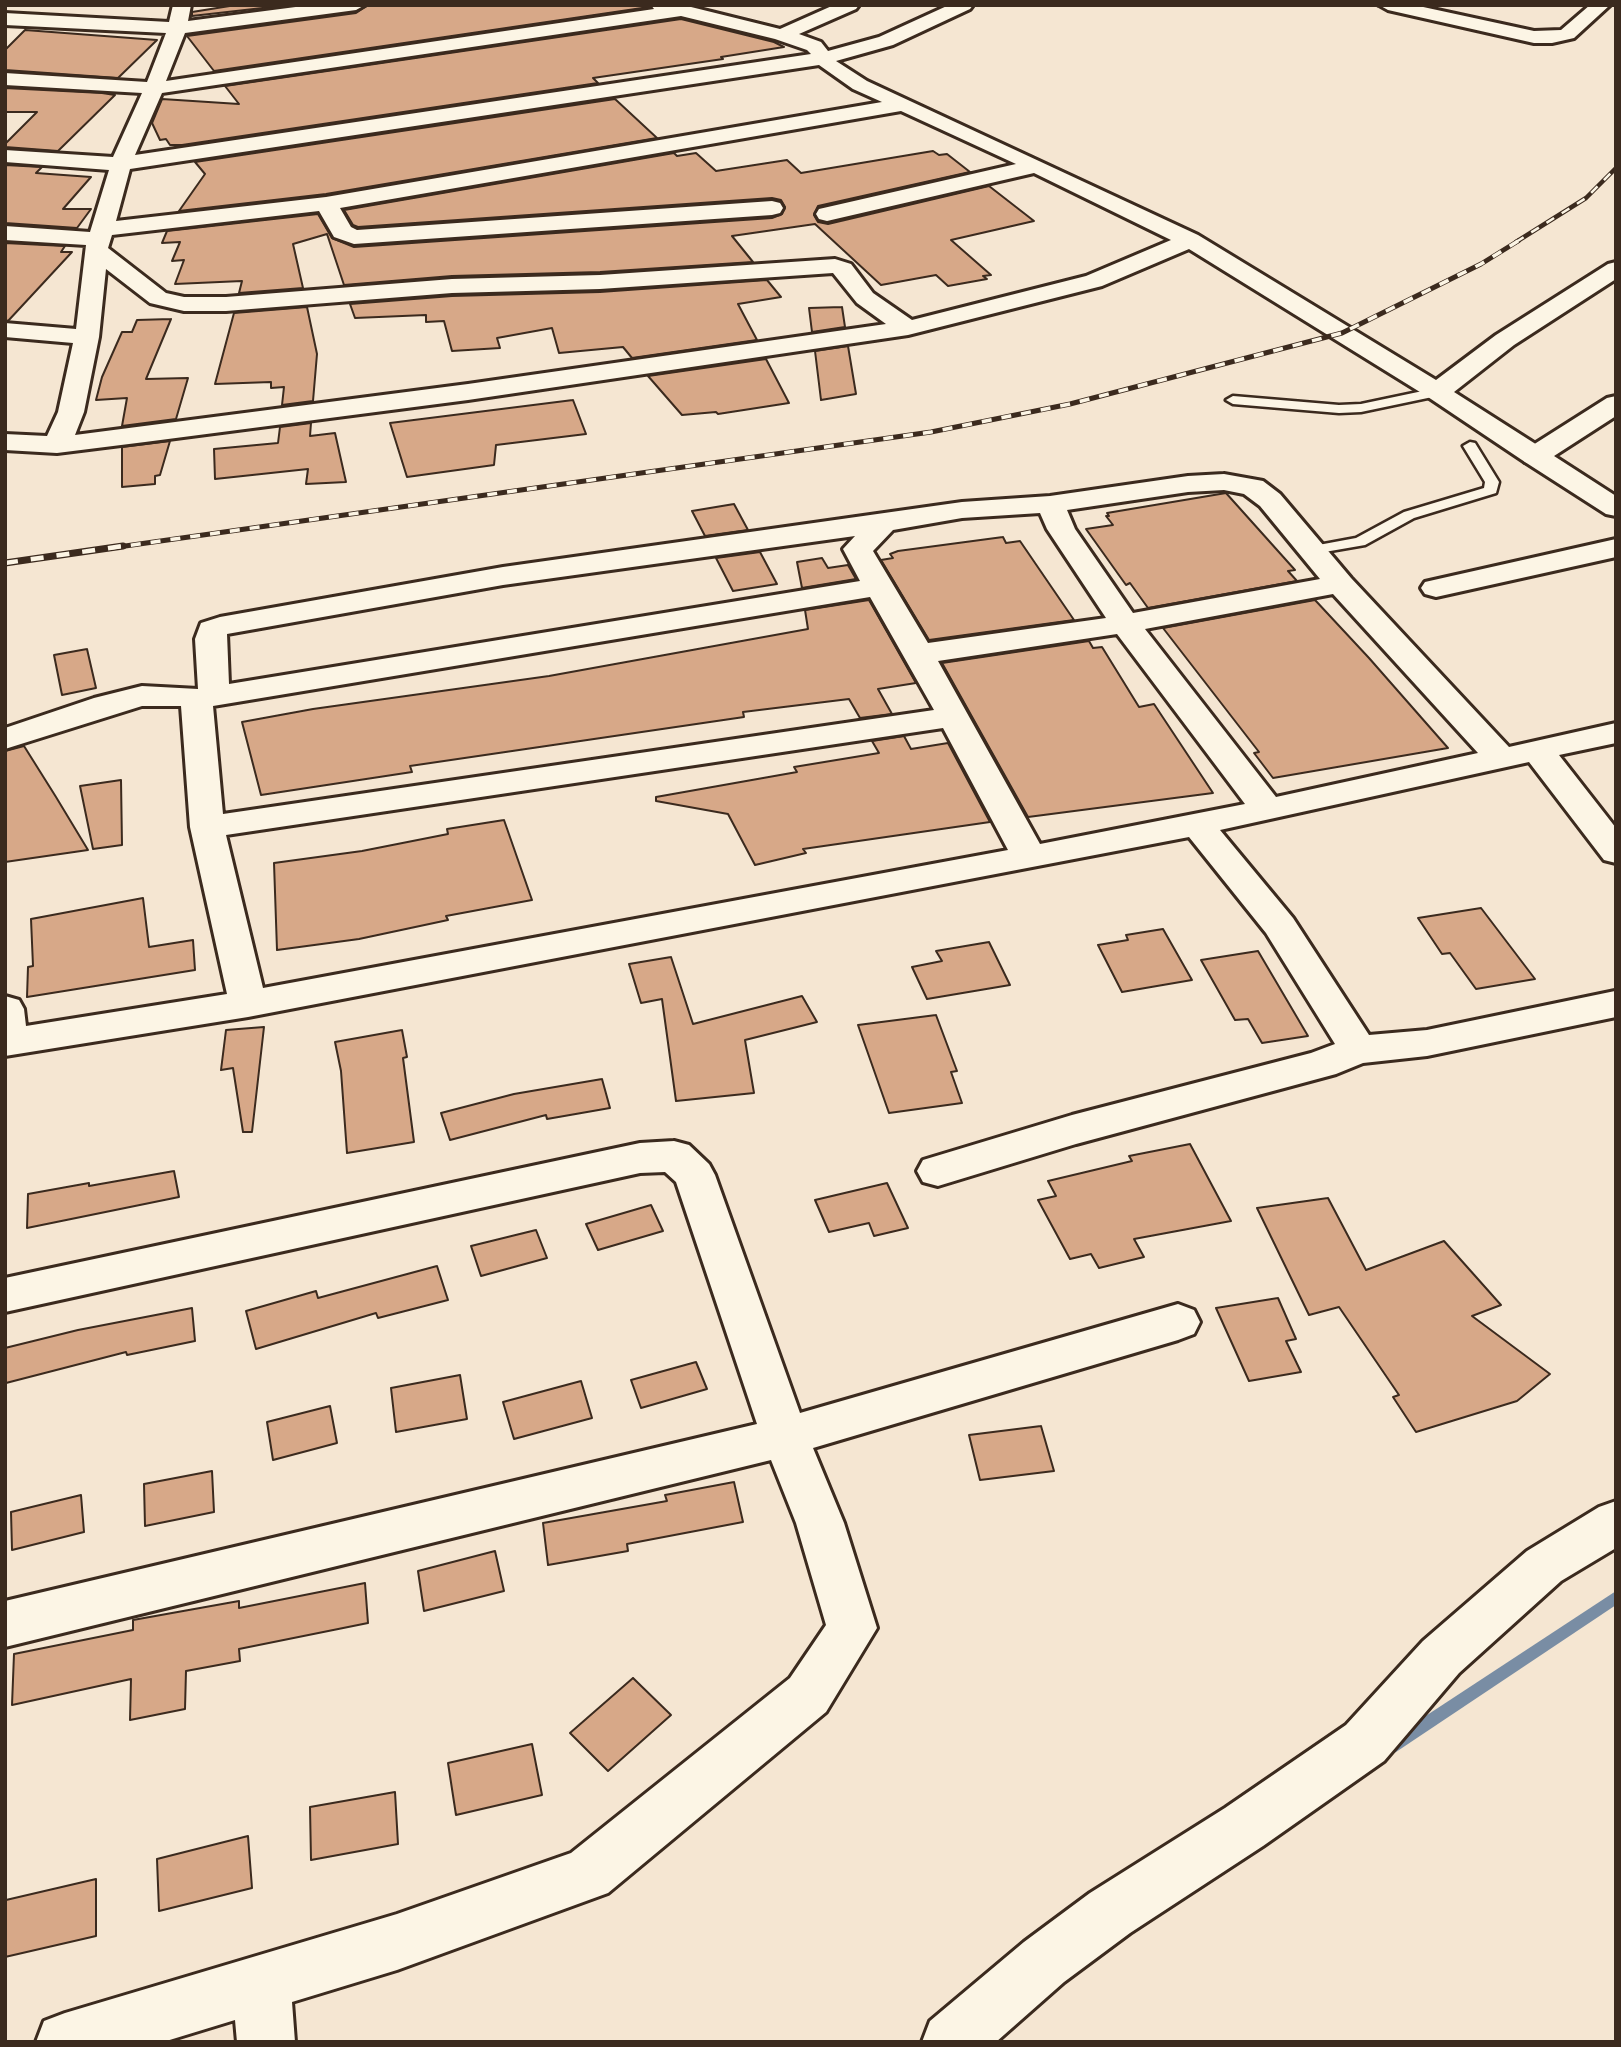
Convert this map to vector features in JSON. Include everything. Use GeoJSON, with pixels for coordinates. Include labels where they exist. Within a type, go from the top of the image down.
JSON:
{"type":"FeatureCollection","features":[{"type":"Feature","properties":{"kind":"street"},"geometry":{"type":"LineString","coordinates":[[57,445],[71,412],[87,337],[100,239],[121,164],[154,88],[177,28],[182,5]]}},
{"type":"Feature","properties":{"kind":"street"},"geometry":{"type":"LineString","coordinates":[[5,19],[177,28],[356,5]]}},
{"type":"Feature","properties":{"kind":"street"},"geometry":{"type":"LineString","coordinates":[[782,35],[850,5]]}},
{"type":"Feature","properties":{"kind":"street"},"geometry":{"type":"LineString","coordinates":[[5,156],[121,164],[824,58],[886,41],[964,5]]}},
{"type":"Feature","properties":{"kind":"street"},"geometry":{"type":"LineString","coordinates":[[1392,6],[1534,37],[1552,37],[1567,34],[1601,5]]}},
{"type":"Feature","properties":{"kind":"street"},"geometry":{"type":"LineString","coordinates":[[5,79],[154,88],[233,80],[669,8],[782,35],[814,46],[841,75],[1190,240],[1437,392],[1616,508]]}},
{"type":"Feature","properties":{"kind":"street"},"geometry":{"type":"LineString","coordinates":[[5,233],[100,239],[326,204],[902,105]]}},
{"type":"Feature","properties":{"kind":"street"},"geometry":{"type":"LineString","coordinates":[[827,214],[1037,166]]}},
{"type":"Feature","properties":{"kind":"street"},"geometry":{"type":"LineString","coordinates":[[326,204],[342,232],[354,237],[772,208]]}},
{"type":"Feature","properties":{"kind":"street"},"geometry":{"type":"LineString","coordinates":[[100,239],[158,298],[184,304],[226,304],[452,286],[600,282],[835,266],[843,270],[864,298],[908,328]]}},
{"type":"Feature","properties":{"kind":"street"},"geometry":{"type":"LineString","coordinates":[[5,442],[57,445],[468,392],[908,328],[1094,281],[1190,240]]}},
{"type":"Feature","properties":{"kind":"street"},"geometry":{"type":"LineString","coordinates":[[1437,392],[1505,340],[1616,270]]}},
{"type":"Feature","properties":{"kind":"street"},"geometry":{"type":"LineString","coordinates":[[5,331],[87,337]]}},
{"type":"Feature","properties":{"kind":"street"},"geometry":{"type":"LineString","coordinates":[[1535,456],[1616,404]]}},
{"type":"Feature","properties":{"kind":"street"},"geometry":{"type":"LineString","coordinates":[[248,1004],[207,827],[205,698],[212,629],[220,626],[503,576],[961,510],[1050,504],[1224,482],[1253,487],[1270,500],[1340,584],[1502,759]]}},
{"type":"Feature","properties":{"kind":"street"},"geometry":{"type":"LineString","coordinates":[[1050,504],[1061,529],[1125,624],[1267,809]]}},
{"type":"Feature","properties":{"kind":"street"},"geometry":{"type":"LineString","coordinates":[[884,523],[858,549],[1030,855]]}},
{"type":"Feature","properties":{"kind":"street"},"geometry":{"type":"LineString","coordinates":[[1436,588],[1616,548]]}},
{"type":"Feature","properties":{"kind":"street"},"geometry":{"type":"LineString","coordinates":[[919,654],[1125,624],[1340,584]]}},
{"type":"Feature","properties":{"kind":"street"},"geometry":{"type":"LineString","coordinates":[[5,740],[105,705],[142,696],[205,698],[878,587]]}},
{"type":"Feature","properties":{"kind":"street"},"geometry":{"type":"LineString","coordinates":[[207,827],[954,717]]}},
{"type":"Feature","properties":{"kind":"street"},"geometry":{"type":"LineString","coordinates":[[6,1031],[248,1004],[1197,825],[1616,733]]}},
{"type":"Feature","properties":{"kind":"street"},"geometry":{"type":"LineString","coordinates":[[1538,751],[1616,852]]}},
{"type":"Feature","properties":{"kind":"street"},"geometry":{"type":"LineString","coordinates":[[1197,825],[1280,926],[1358,1050]]}},
{"type":"Feature","properties":{"kind":"street"},"geometry":{"type":"LineString","coordinates":[[939,1171],[1072,1130],[1322,1064],[1358,1050],[1427,1043],[1615,1004]]}},
{"type":"Feature","properties":{"kind":"street"},"geometry":{"type":"LineString","coordinates":[[5,1295],[627,1161],[674,1156],[694,1175],[785,1437],[820,1523],[852,1628],[808,1695],[588,1874],[397,1942],[65,2042]]}},
{"type":"Feature","properties":{"kind":"street"},"geometry":{"type":"LineString","coordinates":[[5,1624],[785,1437],[1178,1322]]}},
{"type":"Feature","properties":{"kind":"street"},"geometry":{"type":"LineString","coordinates":[[951,2042],[1044,1962],[1110,1913],[1244,1827],[1365,1743],[1441,1657],[1544,1566],[1616,1522]]}},
{"type":"Feature","properties":{"kind":"street"},"geometry":{"type":"LineString","coordinates":[[261,1983],[266,2042]]}},
{"type":"Feature","properties":{"kind":"lane"},"geometry":{"type":"LineString","coordinates":[[1233,400],[1339,410],[1437,392]]}},
{"type":"Feature","properties":{"kind":"lane"},"geometry":{"type":"LineString","coordinates":[[1313,550],[1360,542],[1409,516],[1491,490],[1492,482],[1469,446]]}},
{"type":"Feature","properties":{"kind":"building"},"geometry":{"type":"Polygon","coordinates":[[[236,5],[289,5],[192,16],[192,12],[236,5]]]}},
{"type":"Feature","properties":{"kind":"building"},"geometry":{"type":"Polygon","coordinates":[[[368,5],[649,7],[214,71],[187,36],[356,13],[368,5]]]}},
{"type":"Feature","properties":{"kind":"building"},"geometry":{"type":"Polygon","coordinates":[[[681,19],[774,42],[784,47],[593,78],[598,83],[182,145],[170,145],[166,139],[160,140],[152,123],[162,99],[239,104],[225,86],[681,19]]]}},
{"type":"Feature","properties":{"kind":"building"},"geometry":{"type":"Polygon","coordinates":[[[25,30],[157,40],[118,78],[5,70],[5,50],[25,30]]]}},
{"type":"Feature","properties":{"kind":"building"},"geometry":{"type":"Polygon","coordinates":[[[5,88],[115,95],[58,151],[5,147],[37,112],[5,112],[5,88]]]}},
{"type":"Feature","properties":{"kind":"building"},"geometry":{"type":"Polygon","coordinates":[[[615,99],[657,138],[326,194],[179,211],[205,174],[195,162],[615,99]]]}},
{"type":"Feature","properties":{"kind":"building"},"geometry":{"type":"Polygon","coordinates":[[[933,151],[939,155],[947,154],[970,172],[818,206],[814,215],[818,222],[828,224],[989,186],[1034,221],[951,240],[991,275],[983,276],[987,279],[948,286],[936,275],[881,285],[815,224],[732,236],[753,262],[600,272],[452,276],[344,285],[327,234],[293,244],[303,288],[239,293],[242,281],[175,284],[184,260],[172,261],[180,242],[162,243],[167,231],[318,214],[332,238],[354,247],[772,218],[782,214],[785,207],[781,200],[772,198],[358,227],[353,225],[344,210],[674,153],[677,156],[696,153],[716,171],[787,160],[801,173],[933,151]]]}},
{"type":"Feature","properties":{"kind":"building"},"geometry":{"type":"Polygon","coordinates":[[[5,165],[42,167],[36,173],[91,177],[63,209],[91,209],[77,228],[5,223],[5,165]]]}},
{"type":"Feature","properties":{"kind":"building"},"geometry":{"type":"Polygon","coordinates":[[[5,243],[65,246],[61,252],[72,252],[8,321],[5,320],[5,243]]]}},
{"type":"Feature","properties":{"kind":"building"},"geometry":{"type":"Polygon","coordinates":[[[767,280],[781,297],[738,304],[757,340],[632,358],[623,347],[559,353],[552,328],[497,338],[500,348],[452,351],[444,321],[426,322],[426,315],[355,318],[350,304],[452,296],[600,292],[767,280]]]}},
{"type":"Feature","properties":{"kind":"building"},"geometry":{"type":"Polygon","coordinates":[[[307,307],[317,354],[313,401],[282,405],[284,387],[271,388],[271,382],[215,384],[234,313],[307,307]]]}},
{"type":"Feature","properties":{"kind":"building"},"geometry":{"type":"Polygon","coordinates":[[[842,307],[845,327],[812,332],[809,308],[842,307]]]}},
{"type":"Feature","properties":{"kind":"building"},"geometry":{"type":"Polygon","coordinates":[[[171,319],[146,379],[188,378],[176,419],[122,426],[127,398],[96,400],[102,377],[122,332],[132,332],[137,320],[171,319]]]}},
{"type":"Feature","properties":{"kind":"building"},"geometry":{"type":"Polygon","coordinates":[[[848,346],[856,394],[821,400],[815,351],[848,346]]]}},
{"type":"Feature","properties":{"kind":"building"},"geometry":{"type":"Polygon","coordinates":[[[766,359],[789,403],[718,414],[682,415],[648,376],[766,359]]]}},
{"type":"Feature","properties":{"kind":"building"},"geometry":{"type":"Polygon","coordinates":[[[573,400],[586,434],[496,445],[494,465],[407,477],[390,423],[573,400]]]}},
{"type":"Feature","properties":{"kind":"building"},"geometry":{"type":"Polygon","coordinates":[[[311,423],[310,436],[335,433],[346,482],[306,484],[308,469],[215,479],[214,449],[278,443],[280,427],[311,423]]]}},
{"type":"Feature","properties":{"kind":"building"},"geometry":{"type":"Polygon","coordinates":[[[170,441],[160,475],[155,476],[155,484],[122,487],[122,447],[170,441]]]}},
{"type":"Feature","properties":{"kind":"building"},"geometry":{"type":"Polygon","coordinates":[[[1226,493],[1295,570],[1288,571],[1297,581],[1148,608],[1130,583],[1126,585],[1086,529],[1113,525],[1106,516],[1109,516],[1107,513],[1226,493]]]}},
{"type":"Feature","properties":{"kind":"building"},"geometry":{"type":"Polygon","coordinates":[[[734,504],[748,530],[705,536],[692,511],[734,504]]]}},
{"type":"Feature","properties":{"kind":"building"},"geometry":{"type":"Polygon","coordinates":[[[1003,537],[1006,543],[1020,541],[1074,620],[929,640],[881,560],[893,558],[890,554],[898,551],[1003,537]]]}},
{"type":"Feature","properties":{"kind":"building"},"geometry":{"type":"Polygon","coordinates":[[[760,552],[777,584],[733,591],[716,558],[760,552]]]}},
{"type":"Feature","properties":{"kind":"building"},"geometry":{"type":"Polygon","coordinates":[[[822,558],[828,568],[848,565],[856,579],[802,588],[797,562],[822,558]]]}},
{"type":"Feature","properties":{"kind":"building"},"geometry":{"type":"Polygon","coordinates":[[[869,600],[916,683],[878,689],[892,714],[860,718],[849,699],[743,712],[744,717],[410,766],[412,772],[261,795],[242,722],[313,709],[549,676],[808,629],[805,610],[869,600]]]}},
{"type":"Feature","properties":{"kind":"building"},"geometry":{"type":"Polygon","coordinates":[[[1315,600],[1448,748],[1273,778],[1254,753],[1259,752],[1163,628],[1315,600]]]}},
{"type":"Feature","properties":{"kind":"building"},"geometry":{"type":"Polygon","coordinates":[[[1089,641],[1093,648],[1102,647],[1139,707],[1154,704],[1213,793],[1028,817],[942,663],[1089,641]]]}},
{"type":"Feature","properties":{"kind":"building"},"geometry":{"type":"Polygon","coordinates":[[[87,649],[96,688],[62,695],[54,655],[87,649]]]}},
{"type":"Feature","properties":{"kind":"building"},"geometry":{"type":"Polygon","coordinates":[[[904,736],[911,749],[948,743],[990,822],[803,849],[806,853],[755,865],[728,814],[656,801],[656,797],[797,772],[794,767],[879,753],[872,741],[904,736]]]}},
{"type":"Feature","properties":{"kind":"building"},"geometry":{"type":"Polygon","coordinates":[[[24,746],[88,850],[5,862],[5,751],[24,746]]]}},
{"type":"Feature","properties":{"kind":"building"},"geometry":{"type":"Polygon","coordinates":[[[121,780],[122,845],[93,849],[80,786],[121,780]]]}},
{"type":"Feature","properties":{"kind":"building"},"geometry":{"type":"Polygon","coordinates":[[[504,820],[532,900],[446,916],[448,920],[359,939],[277,950],[274,863],[362,851],[448,834],[447,829],[504,820]]]}},
{"type":"Feature","properties":{"kind":"building"},"geometry":{"type":"Polygon","coordinates":[[[143,898],[149,947],[193,940],[195,970],[27,997],[28,967],[33,966],[31,919],[143,898]]]}},
{"type":"Feature","properties":{"kind":"building"},"geometry":{"type":"Polygon","coordinates":[[[1481,908],[1535,979],[1476,989],[1450,953],[1442,954],[1418,918],[1481,908]]]}},
{"type":"Feature","properties":{"kind":"building"},"geometry":{"type":"Polygon","coordinates":[[[1163,929],[1192,980],[1122,992],[1098,945],[1128,940],[1126,935],[1163,929]]]}},
{"type":"Feature","properties":{"kind":"building"},"geometry":{"type":"Polygon","coordinates":[[[989,942],[1010,985],[927,999],[912,967],[942,961],[936,951],[989,942]]]}},
{"type":"Feature","properties":{"kind":"building"},"geometry":{"type":"Polygon","coordinates":[[[1258,951],[1308,1036],[1262,1043],[1248,1019],[1235,1020],[1201,960],[1258,951]]]}},
{"type":"Feature","properties":{"kind":"building"},"geometry":{"type":"Polygon","coordinates":[[[671,957],[693,1024],[802,996],[817,1022],[745,1040],[754,1093],[676,1101],[662,999],[641,1003],[629,964],[671,957]]]}},
{"type":"Feature","properties":{"kind":"building"},"geometry":{"type":"Polygon","coordinates":[[[936,1015],[957,1071],[951,1072],[962,1103],[889,1113],[858,1025],[936,1015]]]}},
{"type":"Feature","properties":{"kind":"building"},"geometry":{"type":"Polygon","coordinates":[[[264,1027],[252,1132],[243,1132],[233,1068],[221,1070],[226,1030],[264,1027]]]}},
{"type":"Feature","properties":{"kind":"building"},"geometry":{"type":"Polygon","coordinates":[[[402,1030],[414,1142],[347,1153],[341,1071],[335,1042],[402,1030]]]}},
{"type":"Feature","properties":{"kind":"building"},"geometry":{"type":"Polygon","coordinates":[[[602,1079],[610,1108],[547,1119],[546,1115],[450,1140],[441,1113],[514,1094],[602,1079]]]}},
{"type":"Feature","properties":{"kind":"building"},"geometry":{"type":"Polygon","coordinates":[[[1190,1144],[1231,1221],[1134,1239],[1144,1257],[1099,1268],[1091,1254],[1070,1259],[1038,1200],[1056,1196],[1048,1181],[1132,1161],[1129,1156],[1190,1144]]]}},
{"type":"Feature","properties":{"kind":"building"},"geometry":{"type":"Polygon","coordinates":[[[174,1171],[179,1197],[27,1228],[28,1194],[174,1171]]]}},
{"type":"Feature","properties":{"kind":"building"},"geometry":{"type":"Polygon","coordinates":[[[887,1183],[908,1228],[874,1236],[869,1223],[829,1232],[815,1200],[887,1183]]]}},
{"type":"Feature","properties":{"kind":"building"},"geometry":{"type":"Polygon","coordinates":[[[1328,1198],[1366,1270],[1444,1241],[1501,1305],[1472,1316],[1550,1374],[1517,1401],[1416,1432],[1393,1397],[1399,1395],[1339,1307],[1309,1315],[1257,1208],[1328,1198]]]}},
{"type":"Feature","properties":{"kind":"building"},"geometry":{"type":"Polygon","coordinates":[[[651,1205],[663,1231],[598,1250],[586,1224],[651,1205]]]}},
{"type":"Feature","properties":{"kind":"building"},"geometry":{"type":"Polygon","coordinates":[[[536,1230],[547,1258],[481,1276],[471,1246],[536,1230]]]}},
{"type":"Feature","properties":{"kind":"building"},"geometry":{"type":"Polygon","coordinates":[[[437,1266],[448,1300],[378,1318],[376,1313],[256,1349],[246,1311],[316,1291],[318,1298],[437,1266]]]}},
{"type":"Feature","properties":{"kind":"building"},"geometry":{"type":"Polygon","coordinates":[[[1278,1298],[1296,1339],[1286,1341],[1301,1372],[1249,1381],[1216,1308],[1278,1298]]]}},
{"type":"Feature","properties":{"kind":"building"},"geometry":{"type":"Polygon","coordinates":[[[192,1308],[195,1341],[127,1355],[126,1352],[6,1383],[5,1348],[78,1330],[192,1308]]]}},
{"type":"Feature","properties":{"kind":"building"},"geometry":{"type":"Polygon","coordinates":[[[696,1362],[707,1389],[641,1408],[631,1380],[696,1362]]]}},
{"type":"Feature","properties":{"kind":"building"},"geometry":{"type":"Polygon","coordinates":[[[460,1375],[467,1419],[396,1432],[391,1388],[460,1375]]]}},
{"type":"Feature","properties":{"kind":"building"},"geometry":{"type":"Polygon","coordinates":[[[581,1381],[592,1418],[514,1439],[503,1402],[581,1381]]]}},
{"type":"Feature","properties":{"kind":"building"},"geometry":{"type":"Polygon","coordinates":[[[330,1406],[337,1443],[273,1460],[267,1422],[330,1406]]]}},
{"type":"Feature","properties":{"kind":"building"},"geometry":{"type":"Polygon","coordinates":[[[1041,1426],[1054,1471],[980,1480],[969,1435],[1041,1426]]]}},
{"type":"Feature","properties":{"kind":"building"},"geometry":{"type":"Polygon","coordinates":[[[212,1471],[214,1512],[145,1526],[144,1484],[212,1471]]]}},
{"type":"Feature","properties":{"kind":"building"},"geometry":{"type":"Polygon","coordinates":[[[734,1482],[743,1522],[627,1544],[628,1551],[548,1565],[543,1523],[667,1501],[665,1495],[734,1482]]]}},
{"type":"Feature","properties":{"kind":"building"},"geometry":{"type":"Polygon","coordinates":[[[81,1495],[84,1532],[12,1550],[11,1512],[81,1495]]]}},
{"type":"Feature","properties":{"kind":"building"},"geometry":{"type":"Polygon","coordinates":[[[495,1551],[504,1591],[424,1611],[418,1571],[495,1551]]]}},
{"type":"Feature","properties":{"kind":"building"},"geometry":{"type":"Polygon","coordinates":[[[365,1583],[368,1623],[239,1649],[240,1661],[186,1671],[185,1709],[130,1720],[131,1679],[12,1705],[14,1654],[133,1630],[133,1620],[239,1601],[239,1608],[365,1583]]]}},
{"type":"Feature","properties":{"kind":"building"},"geometry":{"type":"Polygon","coordinates":[[[633,1678],[671,1715],[608,1771],[570,1733],[633,1678]]]}},
{"type":"Feature","properties":{"kind":"building"},"geometry":{"type":"Polygon","coordinates":[[[532,1744],[542,1795],[456,1815],[448,1763],[532,1744]]]}},
{"type":"Feature","properties":{"kind":"building"},"geometry":{"type":"Polygon","coordinates":[[[395,1792],[398,1844],[311,1860],[310,1807],[395,1792]]]}},
{"type":"Feature","properties":{"kind":"building"},"geometry":{"type":"Polygon","coordinates":[[[248,1836],[252,1888],[159,1911],[157,1859],[248,1836]]]}},
{"type":"Feature","properties":{"kind":"building"},"geometry":{"type":"Polygon","coordinates":[[[96,1879],[96,1936],[5,1957],[6,1900],[96,1879]]]}},
{"type":"Feature","properties":{"kind":"waterway"},"geometry":{"type":"LineString","coordinates":[[1391,1747],[1616,1597]]}},
{"type":"Feature","properties":{"kind":"railway"},"geometry":{"type":"LineString","coordinates":[[1516,242],[1586,198],[1616,168]]}},
{"type":"Feature","properties":{"kind":"railway"},"geometry":{"type":"LineString","coordinates":[[111,548],[931,432],[1070,404],[1342,333],[1481,264],[1518,241]]}},
{"type":"Feature","properties":{"kind":"railway"},"geometry":{"type":"LineString","coordinates":[[5,563],[123,546]]}}]}
